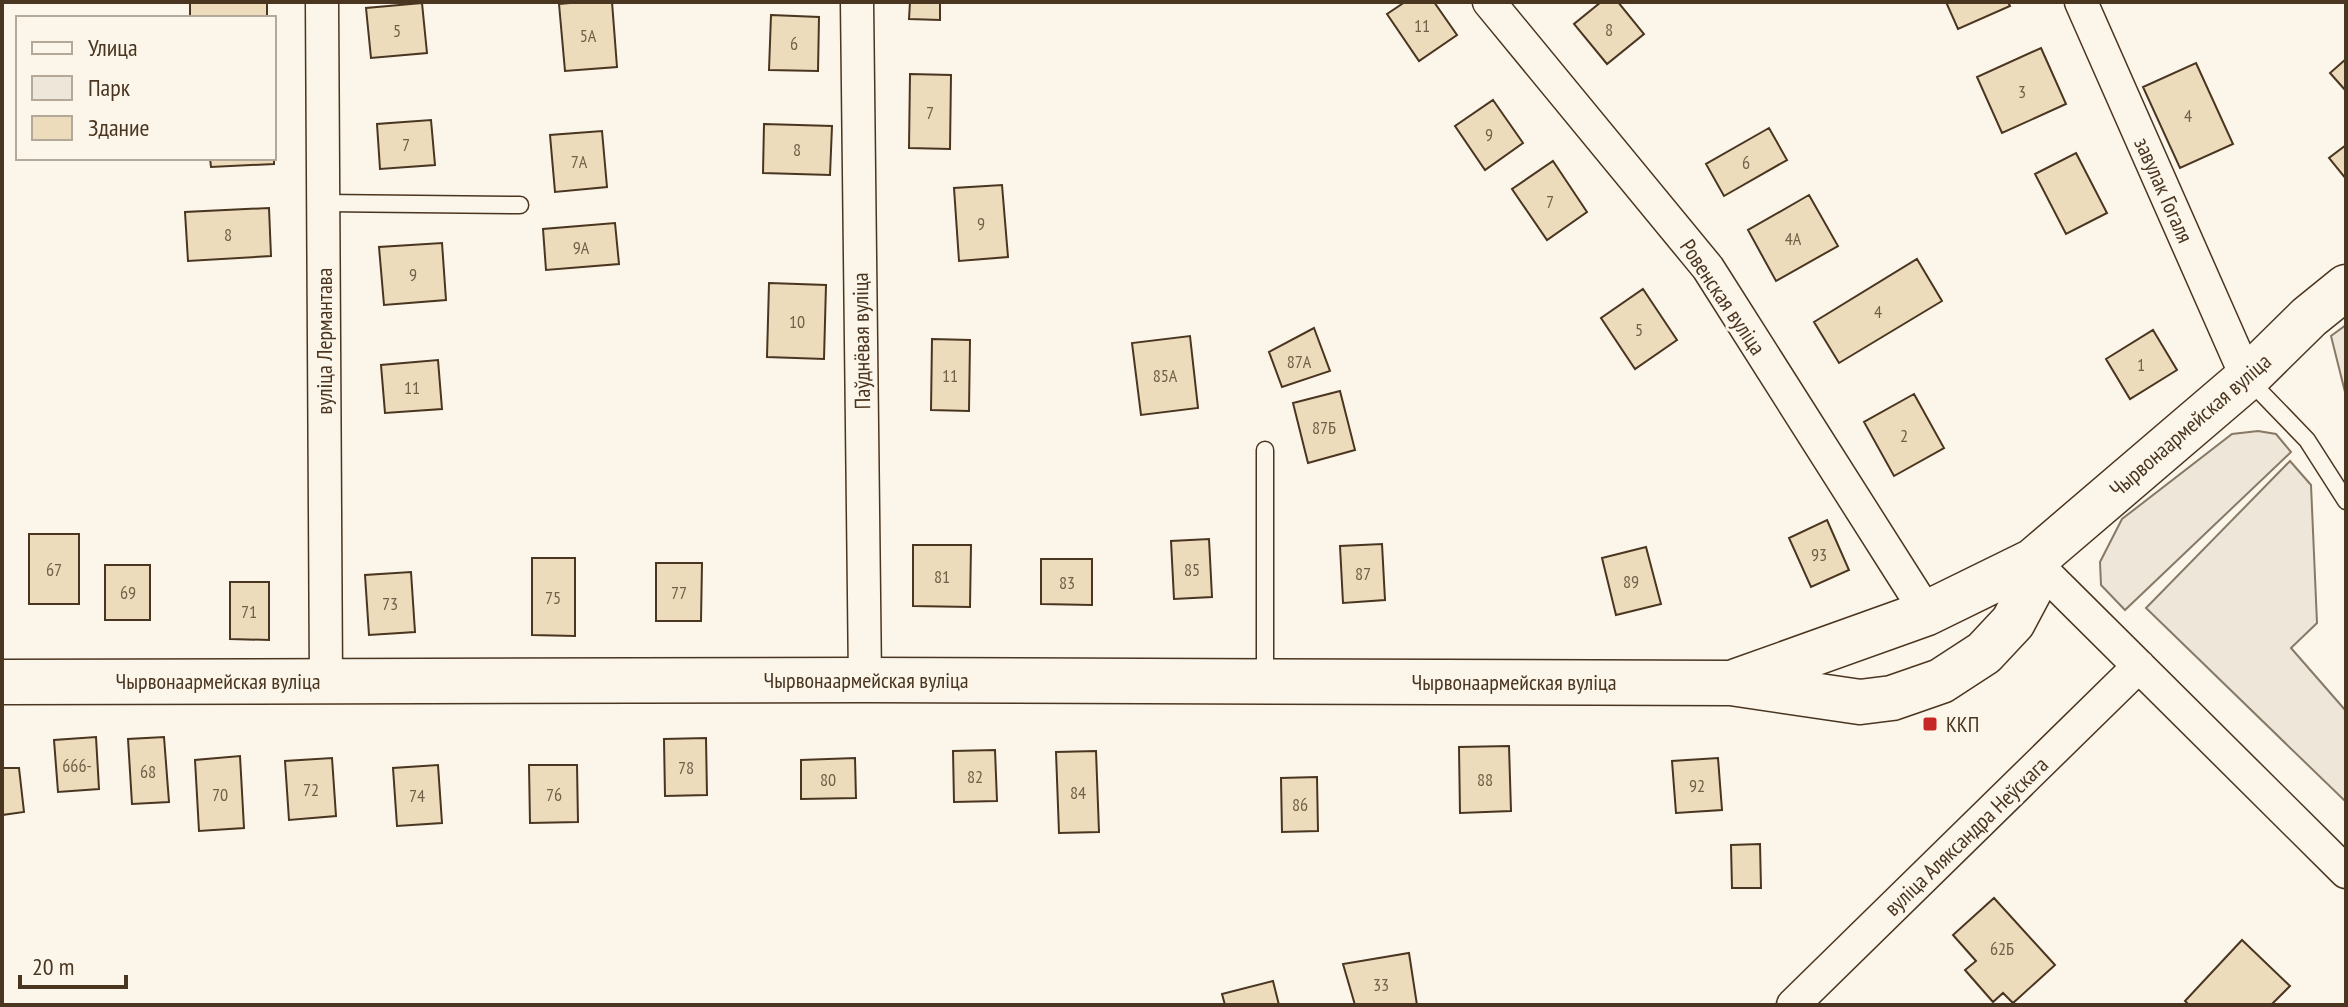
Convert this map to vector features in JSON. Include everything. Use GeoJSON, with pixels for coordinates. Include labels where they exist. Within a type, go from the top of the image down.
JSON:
{"type":"FeatureCollection","features":[{"type":"Feature","properties":{"kind":"main road","name":"Чырвонаармейская вуліца"},"geometry":{"type":"LineString","coordinates":[[1731,683],[1927,613],[2033,561],[2247,378],[2309,317],[2346,287]]}},
{"type":"Feature","properties":{"kind":"main road","name":"Чырвонаармейская вуліца"},"geometry":{"type":"LineString","coordinates":[[2,682],[865,680],[1731,683],[1860,702],[1892,698],[1941,681],[1984,653],[2013,622],[2030,590],[2033,561]]}},
{"type":"Feature","properties":{"kind":"street","name":"вуліца Лермантава"},"geometry":{"type":"LineString","coordinates":[[322,2],[326,681]]}},
{"type":"Feature","properties":{"kind":"street","name":"Паўднёвая вуліца"},"geometry":{"type":"LineString","coordinates":[[857,2],[865,680]]}},
{"type":"Feature","properties":{"kind":"street","name":"Ровенская вуліца"},"geometry":{"type":"LineString","coordinates":[[1489,2],[1708,268],[1927,613]]}},
{"type":"Feature","properties":{"kind":"street","name":"завулак Гогаля"},"geometry":{"type":"LineString","coordinates":[[2081,2],[2247,378]]}},
{"type":"Feature","properties":{"kind":"street"},"geometry":{"type":"LineString","coordinates":[[2033,561],[2346,872]]}},
{"type":"Feature","properties":{"kind":"street","name":"вуліца Аляксандра Неўскага"},"geometry":{"type":"LineString","coordinates":[[1793,1005],[2139,666]]}},
{"type":"Feature","properties":{"kind":"lane"},"geometry":{"type":"LineString","coordinates":[[324,203],[520,205]]}},
{"type":"Feature","properties":{"kind":"lane"},"geometry":{"type":"LineString","coordinates":[[2247,378],[2307,440],[2346,501]]}},
{"type":"Feature","properties":{"kind":"lane"},"geometry":{"type":"LineString","coordinates":[[1265,450],[1265,681]]}},
{"type":"Feature","properties":{"kind":"green space"},"geometry":{"type":"Polygon","coordinates":[[[2346,325],[2346,396],[2331,336],[2346,325]]]}},
{"type":"Feature","properties":{"kind":"green space"},"geometry":{"type":"Polygon","coordinates":[[[2258,431],[2276,434],[2291,452],[2125,610],[2101,585],[2100,562],[2122,519],[2232,434],[2258,431]]]}},
{"type":"Feature","properties":{"kind":"green space"},"geometry":{"type":"Polygon","coordinates":[[[2290,461],[2311,485],[2317,623],[2291,648],[2346,711],[2346,802],[2146,608],[2290,461]]]}},
{"type":"Feature","properties":{"kind":"building"},"geometry":{"type":"Polygon","coordinates":[[[190,2],[267,2],[267,16],[190,16],[190,2]]]}},
{"type":"Feature","properties":{"kind":"building"},"geometry":{"type":"Polygon","coordinates":[[[612,2],[617,67],[565,71],[559,4],[612,2]]]}},
{"type":"Feature","properties":{"kind":"building"},"geometry":{"type":"Polygon","coordinates":[[[910,2],[940,2],[940,20],[909,19],[910,2]]]}},
{"type":"Feature","properties":{"kind":"building"},"geometry":{"type":"Polygon","coordinates":[[[1405,2],[1434,2],[1457,35],[1419,61],[1387,14],[1405,2]]]}},
{"type":"Feature","properties":{"kind":"building"},"geometry":{"type":"Polygon","coordinates":[[[1601,2],[1618,2],[1644,34],[1607,64],[1574,24],[1601,2]]]}},
{"type":"Feature","properties":{"kind":"building"},"geometry":{"type":"Polygon","coordinates":[[[1946,2],[2008,2],[2010,6],[1958,29],[1946,2]]]}},
{"type":"Feature","properties":{"kind":"building"},"geometry":{"type":"Polygon","coordinates":[[[422,3],[427,53],[371,58],[366,8],[422,3]]]}},
{"type":"Feature","properties":{"kind":"building"},"geometry":{"type":"Polygon","coordinates":[[[771,15],[819,17],[818,71],[769,70],[771,15]]]}},
{"type":"Feature","properties":{"kind":"building"},"geometry":{"type":"Polygon","coordinates":[[[2041,48],[2066,104],[2002,133],[1977,77],[2041,48]]]}},
{"type":"Feature","properties":{"kind":"building"},"geometry":{"type":"Polygon","coordinates":[[[2346,59],[2346,91],[2330,73],[2346,59]]]}},
{"type":"Feature","properties":{"kind":"building"},"geometry":{"type":"Polygon","coordinates":[[[2196,63],[2233,144],[2180,168],[2143,87],[2196,63]]]}},
{"type":"Feature","properties":{"kind":"building"},"geometry":{"type":"Polygon","coordinates":[[[910,74],[951,75],[950,149],[909,148],[910,74]]]}},
{"type":"Feature","properties":{"kind":"building"},"geometry":{"type":"Polygon","coordinates":[[[1493,100],[1523,143],[1485,170],[1455,126],[1493,100]]]}},
{"type":"Feature","properties":{"kind":"building"},"geometry":{"type":"Polygon","coordinates":[[[431,120],[435,165],[380,169],[377,124],[431,120]]]}},
{"type":"Feature","properties":{"kind":"building"},"geometry":{"type":"Polygon","coordinates":[[[764,124],[832,126],[830,175],[763,173],[764,124]]]}},
{"type":"Feature","properties":{"kind":"building"},"geometry":{"type":"Polygon","coordinates":[[[1769,128],[1787,160],[1724,196],[1706,164],[1769,128]]]}},
{"type":"Feature","properties":{"kind":"building"},"geometry":{"type":"Polygon","coordinates":[[[602,131],[607,187],[555,192],[550,135],[602,131]]]}},
{"type":"Feature","properties":{"kind":"building"},"geometry":{"type":"Polygon","coordinates":[[[2346,145],[2346,179],[2329,158],[2346,145]]]}},
{"type":"Feature","properties":{"kind":"building"},"geometry":{"type":"Polygon","coordinates":[[[2076,153],[2107,213],[2066,234],[2035,174],[2076,153]]]}},
{"type":"Feature","properties":{"kind":"building"},"geometry":{"type":"Polygon","coordinates":[[[210,160],[274,160],[274,164],[211,167],[210,160]]]}},
{"type":"Feature","properties":{"kind":"building"},"geometry":{"type":"Polygon","coordinates":[[[1553,161],[1587,212],[1547,240],[1512,189],[1553,161]]]}},
{"type":"Feature","properties":{"kind":"building"},"geometry":{"type":"Polygon","coordinates":[[[1002,185],[1008,257],[959,261],[954,188],[1002,185]]]}},
{"type":"Feature","properties":{"kind":"building"},"geometry":{"type":"Polygon","coordinates":[[[1809,195],[1838,246],[1776,281],[1748,230],[1809,195]]]}},
{"type":"Feature","properties":{"kind":"building"},"geometry":{"type":"Polygon","coordinates":[[[269,208],[271,256],[188,261],[185,212],[269,208]]]}},
{"type":"Feature","properties":{"kind":"building"},"geometry":{"type":"Polygon","coordinates":[[[615,223],[619,264],[546,270],[543,229],[615,223]]]}},
{"type":"Feature","properties":{"kind":"building"},"geometry":{"type":"Polygon","coordinates":[[[442,243],[446,300],[384,305],[379,247],[442,243]]]}},
{"type":"Feature","properties":{"kind":"building"},"geometry":{"type":"Polygon","coordinates":[[[1917,259],[1942,301],[1839,363],[1814,322],[1917,259]]]}},
{"type":"Feature","properties":{"kind":"building"},"geometry":{"type":"Polygon","coordinates":[[[769,283],[826,285],[824,359],[767,357],[769,283]]]}},
{"type":"Feature","properties":{"kind":"building"},"geometry":{"type":"Polygon","coordinates":[[[1643,289],[1677,340],[1635,369],[1601,318],[1643,289]]]}},
{"type":"Feature","properties":{"kind":"building"},"geometry":{"type":"Polygon","coordinates":[[[1314,328],[1330,371],[1282,387],[1269,352],[1314,328]]]}},
{"type":"Feature","properties":{"kind":"building"},"geometry":{"type":"Polygon","coordinates":[[[2153,330],[2177,370],[2130,399],[2106,359],[2153,330]]]}},
{"type":"Feature","properties":{"kind":"building"},"geometry":{"type":"Polygon","coordinates":[[[1190,336],[1198,408],[1141,415],[1132,343],[1190,336]]]}},
{"type":"Feature","properties":{"kind":"building"},"geometry":{"type":"Polygon","coordinates":[[[932,339],[970,340],[969,411],[931,410],[932,339]]]}},
{"type":"Feature","properties":{"kind":"building"},"geometry":{"type":"Polygon","coordinates":[[[438,360],[442,409],[385,413],[381,365],[438,360]]]}},
{"type":"Feature","properties":{"kind":"building"},"geometry":{"type":"Polygon","coordinates":[[[1340,391],[1355,450],[1308,463],[1293,403],[1340,391]]]}},
{"type":"Feature","properties":{"kind":"building"},"geometry":{"type":"Polygon","coordinates":[[[1914,394],[1944,448],[1894,476],[1864,422],[1914,394]]]}},
{"type":"Feature","properties":{"kind":"building"},"geometry":{"type":"Polygon","coordinates":[[[1827,520],[1849,570],[1811,587],[1789,538],[1827,520]]]}},
{"type":"Feature","properties":{"kind":"building"},"geometry":{"type":"Polygon","coordinates":[[[29,534],[79,534],[79,604],[29,604],[29,534]]]}},
{"type":"Feature","properties":{"kind":"building"},"geometry":{"type":"Polygon","coordinates":[[[1209,539],[1212,597],[1174,599],[1171,541],[1209,539]]]}},
{"type":"Feature","properties":{"kind":"building"},"geometry":{"type":"Polygon","coordinates":[[[1382,544],[1385,600],[1343,603],[1340,546],[1382,544]]]}},
{"type":"Feature","properties":{"kind":"building"},"geometry":{"type":"Polygon","coordinates":[[[913,545],[971,545],[970,607],[913,606],[913,545]]]}},
{"type":"Feature","properties":{"kind":"building"},"geometry":{"type":"Polygon","coordinates":[[[1646,547],[1661,604],[1616,615],[1602,558],[1646,547]]]}},
{"type":"Feature","properties":{"kind":"building"},"geometry":{"type":"Polygon","coordinates":[[[532,558],[575,558],[575,636],[532,635],[532,558]]]}},
{"type":"Feature","properties":{"kind":"building"},"geometry":{"type":"Polygon","coordinates":[[[1041,559],[1092,559],[1092,605],[1041,604],[1041,559]]]}},
{"type":"Feature","properties":{"kind":"building"},"geometry":{"type":"Polygon","coordinates":[[[656,563],[702,563],[701,621],[656,621],[656,563]]]}},
{"type":"Feature","properties":{"kind":"building"},"geometry":{"type":"Polygon","coordinates":[[[105,565],[150,565],[150,620],[105,620],[105,565]]]}},
{"type":"Feature","properties":{"kind":"building"},"geometry":{"type":"Polygon","coordinates":[[[411,572],[415,632],[369,635],[365,575],[411,572]]]}},
{"type":"Feature","properties":{"kind":"building"},"geometry":{"type":"Polygon","coordinates":[[[230,582],[269,582],[269,640],[230,639],[230,582]]]}},
{"type":"Feature","properties":{"kind":"building"},"geometry":{"type":"Polygon","coordinates":[[[96,737],[99,789],[58,792],[54,740],[96,737]]]}},
{"type":"Feature","properties":{"kind":"building"},"geometry":{"type":"Polygon","coordinates":[[[164,737],[169,802],[132,804],[128,739],[164,737]]]}},
{"type":"Feature","properties":{"kind":"building"},"geometry":{"type":"Polygon","coordinates":[[[706,738],[707,795],[665,796],[664,739],[706,738]]]}},
{"type":"Feature","properties":{"kind":"building"},"geometry":{"type":"Polygon","coordinates":[[[1509,746],[1511,811],[1460,813],[1459,747],[1509,746]]]}},
{"type":"Feature","properties":{"kind":"building"},"geometry":{"type":"Polygon","coordinates":[[[995,750],[997,801],[954,802],[953,751],[995,750]]]}},
{"type":"Feature","properties":{"kind":"building"},"geometry":{"type":"Polygon","coordinates":[[[1096,751],[1099,832],[1059,833],[1056,752],[1096,751]]]}},
{"type":"Feature","properties":{"kind":"building"},"geometry":{"type":"Polygon","coordinates":[[[240,756],[244,828],[199,831],[195,760],[240,756]]]}},
{"type":"Feature","properties":{"kind":"building"},"geometry":{"type":"Polygon","coordinates":[[[332,758],[336,816],[289,820],[285,761],[332,758]]]}},
{"type":"Feature","properties":{"kind":"building"},"geometry":{"type":"Polygon","coordinates":[[[855,758],[856,798],[801,799],[801,760],[855,758]]]}},
{"type":"Feature","properties":{"kind":"building"},"geometry":{"type":"Polygon","coordinates":[[[1718,758],[1722,810],[1676,813],[1672,761],[1718,758]]]}},
{"type":"Feature","properties":{"kind":"building"},"geometry":{"type":"Polygon","coordinates":[[[438,765],[442,823],[397,826],[393,768],[438,765]]]}},
{"type":"Feature","properties":{"kind":"building"},"geometry":{"type":"Polygon","coordinates":[[[529,765],[577,765],[578,822],[530,823],[529,765]]]}},
{"type":"Feature","properties":{"kind":"building"},"geometry":{"type":"Polygon","coordinates":[[[2,768],[19,768],[24,812],[2,815],[2,768]]]}},
{"type":"Feature","properties":{"kind":"building"},"geometry":{"type":"Polygon","coordinates":[[[1317,777],[1318,831],[1282,832],[1281,778],[1317,777]]]}},
{"type":"Feature","properties":{"kind":"building"},"geometry":{"type":"Polygon","coordinates":[[[1760,844],[1761,888],[1732,888],[1731,845],[1760,844]]]}},
{"type":"Feature","properties":{"kind":"building"},"geometry":{"type":"Polygon","coordinates":[[[1994,898],[2055,965],[2013,1003],[2003,993],[1993,1002],[1965,970],[1976,961],[1953,935],[1994,898]]]}},
{"type":"Feature","properties":{"kind":"building"},"geometry":{"type":"Polygon","coordinates":[[[2242,940],[2290,986],[2271,1005],[2189,1005],[2185,1001],[2242,940]]]}},
{"type":"Feature","properties":{"kind":"building"},"geometry":{"type":"Polygon","coordinates":[[[1409,953],[1417,1005],[1355,1005],[1343,964],[1409,953]]]}},
{"type":"Feature","properties":{"kind":"building"},"geometry":{"type":"Polygon","coordinates":[[[1273,981],[1279,1005],[1225,1005],[1222,994],[1273,981]]]}},
{"type":"Feature","properties":{"kind":"place","name":"ККП"},"geometry":{"type":"Point","coordinates":[1930,724]}}]}
